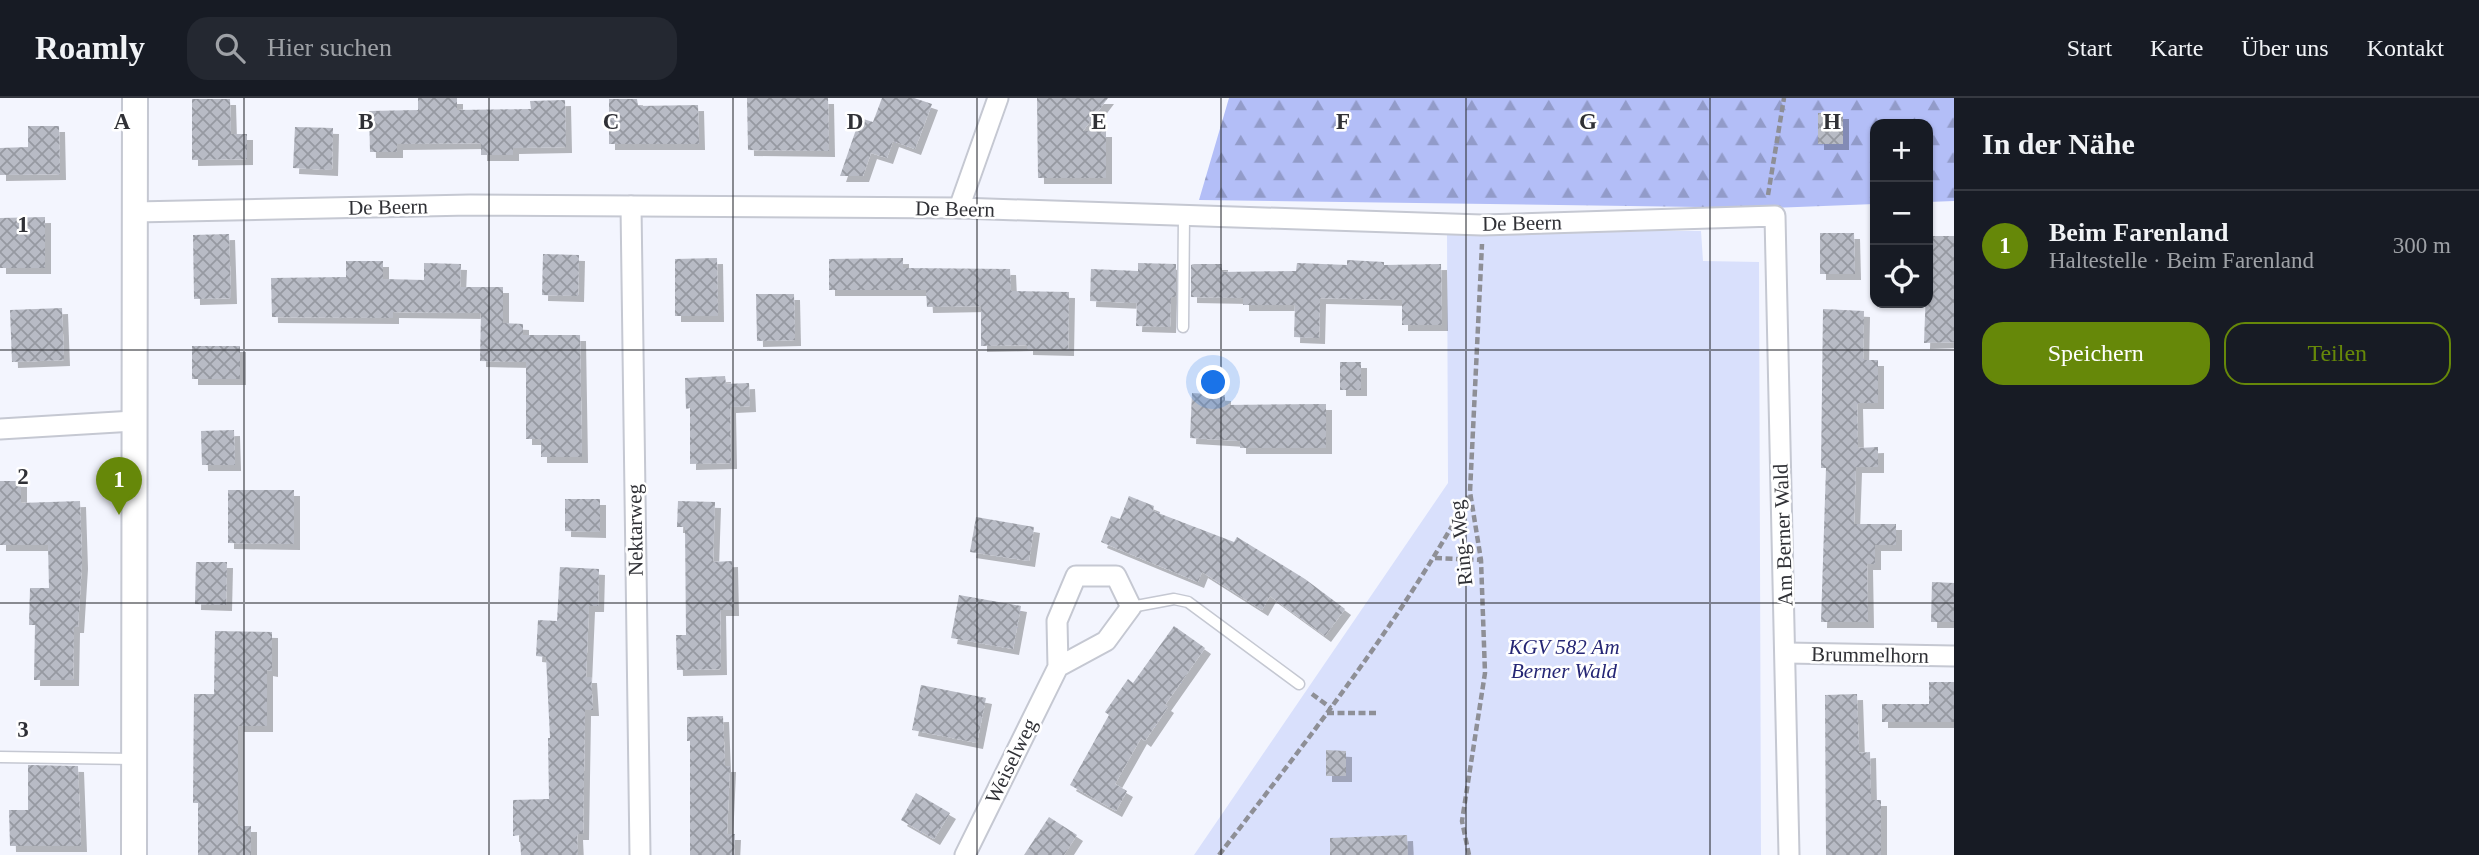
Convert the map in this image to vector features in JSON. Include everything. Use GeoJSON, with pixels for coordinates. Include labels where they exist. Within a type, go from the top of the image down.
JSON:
{"type":"FeatureCollection","features":[{"type":"Feature","properties":{"kind":"street"},"geometry":{"type":"LineString","coordinates":[[134,855],[135,98]]}},
{"type":"Feature","properties":{"kind":"street"},"geometry":{"type":"LineString","coordinates":[[959,208],[998,98]]}},
{"type":"Feature","properties":{"kind":"street","name":"De Beern"},"geometry":{"type":"LineString","coordinates":[[135,212],[631,206],[959,208],[1482,225],[1771,207]]}},
{"type":"Feature","properties":{"kind":"street","name":"Nektarweg"},"geometry":{"type":"LineString","coordinates":[[631,206],[640,855]]}},
{"type":"Feature","properties":{"kind":"street","name":"Am Berner Wald"},"geometry":{"type":"LineString","coordinates":[[1771,207],[1787,653],[1789,855]]}},
{"type":"Feature","properties":{"kind":"street"},"geometry":{"type":"LineString","coordinates":[[0,429],[134,421]]}},
{"type":"Feature","properties":{"kind":"street","name":"Weiselweg"},"geometry":{"type":"LineString","coordinates":[[965,855],[1058,667],[1057,621],[1076,576],[1116,576],[1131,607]]}},
{"type":"Feature","properties":{"kind":"street"},"geometry":{"type":"LineString","coordinates":[[1058,667],[1106,641],[1131,607]]}},
{"type":"Feature","properties":{"kind":"street","name":"Brummelhorn"},"geometry":{"type":"LineString","coordinates":[[1787,653],[1954,656]]}},
{"type":"Feature","properties":{"kind":"lane"},"geometry":{"type":"LineString","coordinates":[[1183,327],[1184,215]]}},
{"type":"Feature","properties":{"kind":"lane"},"geometry":{"type":"LineString","coordinates":[[1131,607],[1174,599],[1188,601],[1299,684]]}},
{"type":"Feature","properties":{"kind":"lane"},"geometry":{"type":"LineString","coordinates":[[0,757],[133,759]]}},
{"type":"Feature","properties":{"kind":"path"},"geometry":{"type":"LineString","coordinates":[[1771,207],[1784,98]]}},
{"type":"Feature","properties":{"kind":"path","name":"Ring-Weg"},"geometry":{"type":"LineString","coordinates":[[1469,855],[1462,821],[1485,673],[1481,560],[1471,492],[1482,225]]}},
{"type":"Feature","properties":{"kind":"path"},"geometry":{"type":"LineString","coordinates":[[1219,855],[1329,711],[1435,558],[1471,492]]}},
{"type":"Feature","properties":{"kind":"path"},"geometry":{"type":"LineString","coordinates":[[1435,558],[1481,560]]}},
{"type":"Feature","properties":{"kind":"path"},"geometry":{"type":"LineString","coordinates":[[1299,684],[1329,711],[1378,713]]}},
{"type":"Feature","properties":{"kind":"green space"},"geometry":{"type":"Polygon","coordinates":[[[1229,98],[1954,98],[1954,201],[1933,202],[1933,119],[1870,119],[1870,204],[1769,208],[1199,200],[1229,98]]]}},
{"type":"Feature","properties":{"kind":"green space","name":"KGV 582 Am Berner Wald"},"geometry":{"type":"Polygon","coordinates":[[[1447,231],[1701,231],[1703,261],[1759,262],[1761,855],[1194,855],[1448,483],[1447,231]]]}},
{"type":"Feature","properties":{"kind":"building"},"geometry":{"type":"Polygon","coordinates":[[[418,98],[457,98],[457,110],[531,109],[530,101],[565,100],[566,147],[513,148],[513,155],[481,155],[481,143],[397,144],[397,152],[370,152],[369,111],[418,110],[418,98]]]}},
{"type":"Feature","properties":{"kind":"building"},"geometry":{"type":"Polygon","coordinates":[[[747,98],[828,98],[829,151],[748,150],[747,98]]]}},
{"type":"Feature","properties":{"kind":"building"},"geometry":{"type":"Polygon","coordinates":[[[882,98],[914,98],[932,104],[915,149],[893,141],[887,158],[871,153],[863,176],[840,176],[860,118],[873,122],[882,98]]]}},
{"type":"Feature","properties":{"kind":"building"},"geometry":{"type":"Polygon","coordinates":[[[1037,98],[1108,98],[1083,131],[1106,131],[1106,178],[1038,178],[1037,98]]]}},
{"type":"Feature","properties":{"kind":"building"},"geometry":{"type":"Polygon","coordinates":[[[192,99],[230,99],[231,134],[247,134],[247,159],[192,160],[192,99]]]}},
{"type":"Feature","properties":{"kind":"building"},"geometry":{"type":"Polygon","coordinates":[[[609,99],[637,99],[638,106],[698,105],[699,144],[609,144],[609,99]]]}},
{"type":"Feature","properties":{"kind":"building"},"geometry":{"type":"Polygon","coordinates":[[[1818,113],[1843,113],[1843,144],[1818,144],[1818,113]]]}},
{"type":"Feature","properties":{"kind":"building"},"geometry":{"type":"Polygon","coordinates":[[[28,126],[59,126],[60,174],[0,175],[0,148],[28,147],[28,126]]]}},
{"type":"Feature","properties":{"kind":"building"},"geometry":{"type":"Polygon","coordinates":[[[295,127],[333,128],[332,170],[293,168],[295,127]]]}},
{"type":"Feature","properties":{"kind":"building"},"geometry":{"type":"Polygon","coordinates":[[[45,217],[45,268],[0,268],[0,218],[45,217]]]}},
{"type":"Feature","properties":{"kind":"building"},"geometry":{"type":"Polygon","coordinates":[[[1820,233],[1854,233],[1855,274],[1820,274],[1820,233]]]}},
{"type":"Feature","properties":{"kind":"building"},"geometry":{"type":"Polygon","coordinates":[[[229,234],[231,298],[194,299],[193,235],[229,234]]]}},
{"type":"Feature","properties":{"kind":"building"},"geometry":{"type":"Polygon","coordinates":[[[1933,236],[1954,236],[1954,342],[1924,343],[1925,308],[1933,308],[1933,236]]]}},
{"type":"Feature","properties":{"kind":"building"},"geometry":{"type":"Polygon","coordinates":[[[543,254],[579,255],[578,296],[542,295],[543,254]]]}},
{"type":"Feature","properties":{"kind":"building"},"geometry":{"type":"Polygon","coordinates":[[[717,258],[718,316],[675,316],[675,259],[717,258]]]}},
{"type":"Feature","properties":{"kind":"building"},"geometry":{"type":"Polygon","coordinates":[[[903,258],[903,268],[1010,269],[1011,291],[1069,292],[1068,350],[1027,349],[1027,345],[981,346],[981,306],[927,307],[926,290],[829,290],[829,259],[903,258]]]}},
{"type":"Feature","properties":{"kind":"building"},"geometry":{"type":"Polygon","coordinates":[[[1347,260],[1384,262],[1384,265],[1441,264],[1442,325],[1402,325],[1402,300],[1320,298],[1319,338],[1294,337],[1295,305],[1243,305],[1243,298],[1191,297],[1191,265],[1194,264],[1222,264],[1222,272],[1296,271],[1297,263],[1347,265],[1347,260]]]}},
{"type":"Feature","properties":{"kind":"building"},"geometry":{"type":"Polygon","coordinates":[[[346,261],[383,261],[383,279],[424,280],[424,263],[461,264],[460,287],[503,287],[503,323],[523,324],[523,335],[580,335],[582,457],[541,457],[541,439],[526,439],[526,362],[480,361],[481,313],[393,312],[393,318],[272,317],[271,278],[346,277],[346,261]]]}},
{"type":"Feature","properties":{"kind":"building"},"geometry":{"type":"Polygon","coordinates":[[[1138,263],[1176,264],[1176,297],[1171,297],[1170,327],[1136,326],[1137,303],[1090,301],[1091,269],[1138,271],[1138,263]]]}},
{"type":"Feature","properties":{"kind":"building"},"geometry":{"type":"Polygon","coordinates":[[[756,294],[794,294],[795,340],[757,341],[756,294]]]}},
{"type":"Feature","properties":{"kind":"building"},"geometry":{"type":"Polygon","coordinates":[[[62,308],[64,360],[12,362],[10,310],[62,308]]]}},
{"type":"Feature","properties":{"kind":"building"},"geometry":{"type":"Polygon","coordinates":[[[1823,309],[1864,311],[1863,360],[1878,360],[1878,403],[1857,403],[1858,448],[1878,447],[1878,467],[1856,467],[1854,524],[1896,524],[1896,545],[1875,545],[1875,564],[1867,564],[1868,622],[1821,622],[1826,468],[1821,468],[1823,309]]]}},
{"type":"Feature","properties":{"kind":"building"},"geometry":{"type":"Polygon","coordinates":[[[192,346],[240,346],[240,379],[192,379],[192,346]]]}},
{"type":"Feature","properties":{"kind":"building"},"geometry":{"type":"Polygon","coordinates":[[[1340,362],[1361,362],[1361,390],[1340,390],[1340,362]]]}},
{"type":"Feature","properties":{"kind":"building"},"geometry":{"type":"Polygon","coordinates":[[[725,376],[726,384],[749,383],[750,406],[730,407],[731,463],[690,464],[690,408],[686,409],[685,378],[725,376]]]}},
{"type":"Feature","properties":{"kind":"building"},"geometry":{"type":"Polygon","coordinates":[[[1192,393],[1225,395],[1225,405],[1326,404],[1326,448],[1240,448],[1240,441],[1190,438],[1192,393]]]}},
{"type":"Feature","properties":{"kind":"building"},"geometry":{"type":"Polygon","coordinates":[[[234,430],[235,465],[202,465],[201,431],[234,430]]]}},
{"type":"Feature","properties":{"kind":"building"},"geometry":{"type":"Polygon","coordinates":[[[0,481],[21,481],[21,503],[80,501],[82,563],[78,627],[74,627],[73,680],[34,680],[35,625],[29,625],[30,588],[49,588],[48,545],[0,545],[0,481]]]}},
{"type":"Feature","properties":{"kind":"building"},"geometry":{"type":"Polygon","coordinates":[[[228,490],[294,490],[294,544],[228,543],[228,490]]]}},
{"type":"Feature","properties":{"kind":"building"},"geometry":{"type":"Polygon","coordinates":[[[1129,496],[1154,506],[1153,511],[1234,542],[1237,537],[1305,579],[1345,609],[1325,636],[1270,596],[1262,610],[1202,572],[1198,582],[1101,542],[1111,516],[1120,519],[1129,496]]]}},
{"type":"Feature","properties":{"kind":"building"},"geometry":{"type":"Polygon","coordinates":[[[565,499],[600,499],[600,532],[565,531],[565,499]]]}},
{"type":"Feature","properties":{"kind":"building"},"geometry":{"type":"Polygon","coordinates":[[[678,501],[715,502],[713,562],[732,561],[733,610],[720,610],[721,669],[677,670],[676,635],[686,635],[685,527],[677,527],[678,501]]]}},
{"type":"Feature","properties":{"kind":"building"},"geometry":{"type":"Polygon","coordinates":[[[976,517],[1034,527],[1029,561],[970,552],[976,517]]]}},
{"type":"Feature","properties":{"kind":"building"},"geometry":{"type":"Polygon","coordinates":[[[196,562],[227,562],[226,605],[195,604],[196,562]]]}},
{"type":"Feature","properties":{"kind":"building"},"geometry":{"type":"Polygon","coordinates":[[[560,567],[599,569],[598,606],[589,606],[586,677],[591,677],[593,710],[585,710],[583,834],[577,834],[578,855],[521,855],[520,835],[513,836],[513,800],[549,799],[550,738],[546,657],[536,656],[538,620],[557,621],[560,567]]]}},
{"type":"Feature","properties":{"kind":"building"},"geometry":{"type":"Polygon","coordinates":[[[1932,582],[1954,583],[1954,622],[1931,622],[1932,582]]]}},
{"type":"Feature","properties":{"kind":"building"},"geometry":{"type":"Polygon","coordinates":[[[959,595],[1021,606],[1013,649],[951,638],[959,595]]]}},
{"type":"Feature","properties":{"kind":"building"},"geometry":{"type":"Polygon","coordinates":[[[1174,626],[1205,648],[1165,705],[1168,707],[1145,741],[1141,738],[1115,784],[1127,791],[1116,811],[1070,785],[1109,715],[1105,712],[1128,679],[1133,683],[1174,626]]]}},
{"type":"Feature","properties":{"kind":"building"},"geometry":{"type":"Polygon","coordinates":[[[215,631],[272,632],[272,671],[267,670],[267,726],[238,726],[238,826],[251,826],[251,855],[198,855],[198,803],[193,803],[194,694],[214,694],[215,631]]]}},
{"type":"Feature","properties":{"kind":"building"},"geometry":{"type":"Polygon","coordinates":[[[1929,682],[1954,682],[1954,722],[1882,722],[1882,704],[1929,704],[1929,682]]]}},
{"type":"Feature","properties":{"kind":"building"},"geometry":{"type":"Polygon","coordinates":[[[921,685],[986,698],[977,743],[912,730],[921,685]]]}},
{"type":"Feature","properties":{"kind":"building"},"geometry":{"type":"Polygon","coordinates":[[[1857,694],[1859,753],[1870,752],[1871,800],[1881,800],[1881,855],[1826,855],[1825,695],[1857,694]]]}},
{"type":"Feature","properties":{"kind":"building"},"geometry":{"type":"Polygon","coordinates":[[[723,716],[725,766],[730,766],[727,834],[735,834],[734,855],[690,855],[690,741],[687,741],[687,717],[723,716]]]}},
{"type":"Feature","properties":{"kind":"building"},"geometry":{"type":"Polygon","coordinates":[[[1326,750],[1346,751],[1346,776],[1326,776],[1326,750]]]}},
{"type":"Feature","properties":{"kind":"building"},"geometry":{"type":"Polygon","coordinates":[[[28,765],[78,766],[81,846],[10,846],[9,810],[28,810],[28,765]]]}},
{"type":"Feature","properties":{"kind":"building"},"geometry":{"type":"Polygon","coordinates":[[[916,793],[950,813],[934,839],[901,820],[916,793]]]}},
{"type":"Feature","properties":{"kind":"building"},"geometry":{"type":"Polygon","coordinates":[[[1049,817],[1077,835],[1064,855],[1024,855],[1049,817]]]}},
{"type":"Feature","properties":{"kind":"building"},"geometry":{"type":"Polygon","coordinates":[[[1407,835],[1408,855],[1330,855],[1330,838],[1407,835]]]}},
{"type":"Feature","properties":{"kind":"place","name":"Beim Farenland"},"geometry":{"type":"Point","coordinates":[119,515]}}]}
